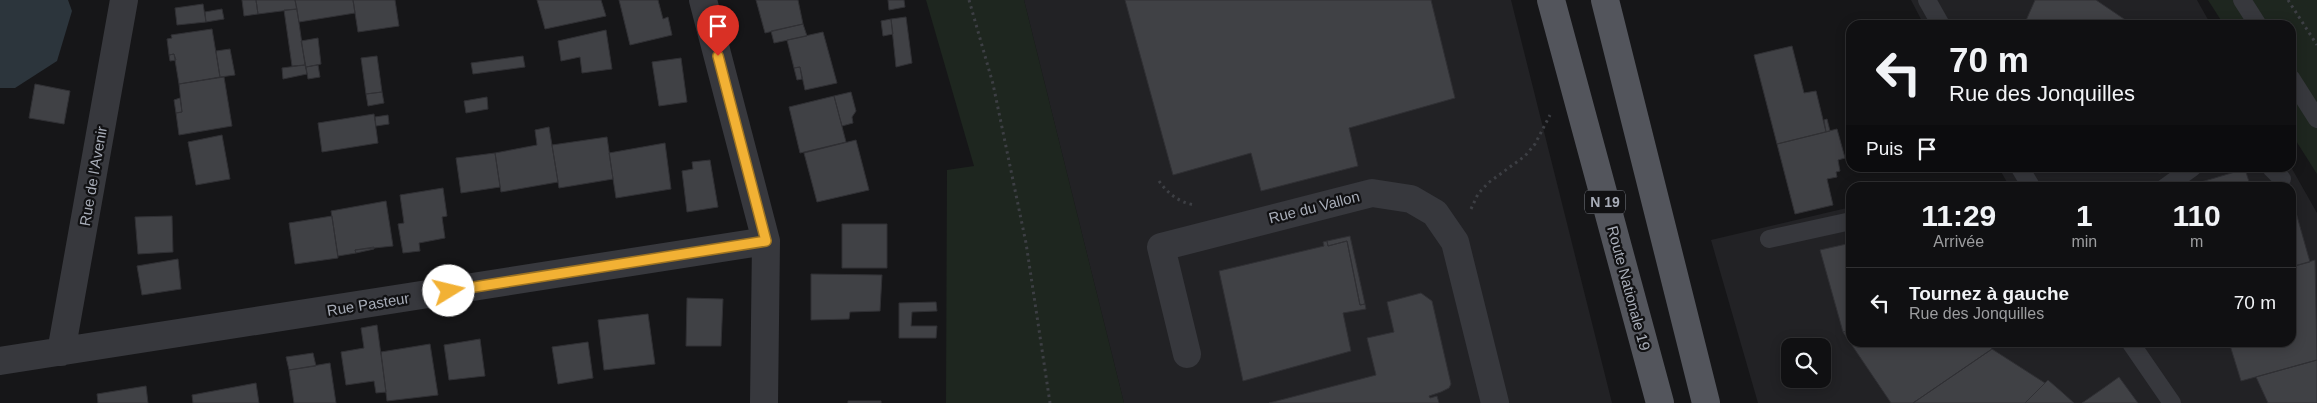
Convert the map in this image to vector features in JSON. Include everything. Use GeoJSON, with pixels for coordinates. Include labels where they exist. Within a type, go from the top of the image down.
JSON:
{"type":"FeatureCollection","features":[{"type":"Feature","properties":{"kind":"main road","name":"Route Nationale 19"},"geometry":{"type":"LineString","coordinates":[[1551,0],[1660,403]]}},
{"type":"Feature","properties":{"kind":"main road"},"geometry":{"type":"LineString","coordinates":[[1605,0],[1706,403]]}},
{"type":"Feature","properties":{"kind":"street","name":"Rue de l'Avenir"},"geometry":{"type":"LineString","coordinates":[[61,352],[124,0]]}},
{"type":"Feature","properties":{"kind":"street"},"geometry":{"type":"LineString","coordinates":[[703,0],[766,241],[764,403]]}},
{"type":"Feature","properties":{"kind":"street","name":"Rue du Vallon"},"geometry":{"type":"LineString","coordinates":[[1187,354],[1162,247],[1372,193],[1411,199],[1435,213],[1455,242],[1495,403]]}},
{"type":"Feature","properties":{"kind":"street","name":"Rue Pasteur"},"geometry":{"type":"LineString","coordinates":[[0,361],[766,241]]}},
{"type":"Feature","properties":{"kind":"lane"},"geometry":{"type":"LineString","coordinates":[[1927,0],[1938,20]]}},
{"type":"Feature","properties":{"kind":"lane"},"geometry":{"type":"LineString","coordinates":[[2242,0],[2255,20]]}},
{"type":"Feature","properties":{"kind":"lane"},"geometry":{"type":"LineString","coordinates":[[2296,86],[2317,119]]}},
{"type":"Feature","properties":{"kind":"lane"},"geometry":{"type":"LineString","coordinates":[[2172,182],[2186,172]]}},
{"type":"Feature","properties":{"kind":"lane"},"geometry":{"type":"LineString","coordinates":[[1769,238],[1846,222]]}},
{"type":"Feature","properties":{"kind":"lane"},"geometry":{"type":"LineString","coordinates":[[2133,347],[2172,403]]}},
{"type":"Feature","properties":{"kind":"path"},"geometry":{"type":"LineString","coordinates":[[968,0],[993,84],[1024,233],[1050,403]]}},
{"type":"Feature","properties":{"kind":"path"},"geometry":{"type":"LineString","coordinates":[[2288,0],[2317,45]]}},
{"type":"Feature","properties":{"kind":"shaded area"},"geometry":{"type":"Polygon","coordinates":[[[0,0],[68,0],[72,11],[57,61],[15,88],[0,88],[0,0]]]}},
{"type":"Feature","properties":{"kind":"shaded area"},"geometry":{"type":"Polygon","coordinates":[[[926,0],[1024,0],[1124,403],[946,403],[947,170],[974,166],[926,0]]]}},
{"type":"Feature","properties":{"kind":"shaded area"},"geometry":{"type":"Polygon","coordinates":[[[1024,0],[1511,0],[1612,403],[1124,403],[1024,0]]]}},
{"type":"Feature","properties":{"kind":"shaded area"},"geometry":{"type":"Polygon","coordinates":[[[1911,0],[2197,0],[2208,20],[1921,20],[1911,0]]]}},
{"type":"Feature","properties":{"kind":"shaded area"},"geometry":{"type":"Polygon","coordinates":[[[2208,0],[2317,0],[2317,174],[2296,141],[2296,20],[2221,20],[2208,0]]]}},
{"type":"Feature","properties":{"kind":"shaded area"},"geometry":{"type":"Polygon","coordinates":[[[2001,172],[2294,172],[2317,213],[2317,403],[1758,403],[1711,240],[1846,208],[1846,347],[2296,347],[2296,182],[2007,182],[2001,172]]]}},
{"type":"Feature","properties":{"kind":"building"},"geometry":{"type":"Polygon","coordinates":[[[242,0],[256,0],[258,14],[244,16],[242,0]]]}},
{"type":"Feature","properties":{"kind":"building"},"geometry":{"type":"Polygon","coordinates":[[[256,0],[295,0],[297,9],[258,14],[256,0]]]}},
{"type":"Feature","properties":{"kind":"building"},"geometry":{"type":"Polygon","coordinates":[[[295,0],[353,0],[355,13],[299,22],[295,0]]]}},
{"type":"Feature","properties":{"kind":"building"},"geometry":{"type":"Polygon","coordinates":[[[353,0],[395,0],[399,26],[358,32],[353,0]]]}},
{"type":"Feature","properties":{"kind":"building"},"geometry":{"type":"Polygon","coordinates":[[[537,0],[601,0],[606,16],[545,29],[537,0]]]}},
{"type":"Feature","properties":{"kind":"building"},"geometry":{"type":"Polygon","coordinates":[[[619,0],[658,0],[663,19],[668,17],[672,35],[630,45],[619,0]]]}},
{"type":"Feature","properties":{"kind":"building"},"geometry":{"type":"Polygon","coordinates":[[[756,0],[798,0],[803,24],[765,33],[756,0]]]}},
{"type":"Feature","properties":{"kind":"building"},"geometry":{"type":"Polygon","coordinates":[[[888,0],[904,0],[905,7],[889,10],[888,0]]]}},
{"type":"Feature","properties":{"kind":"building"},"geometry":{"type":"Polygon","coordinates":[[[1125,0],[1431,0],[1455,98],[1349,128],[1358,166],[1261,191],[1251,153],[1173,175],[1125,0]]]}},
{"type":"Feature","properties":{"kind":"building"},"geometry":{"type":"Polygon","coordinates":[[[2035,0],[2096,0],[2126,20],[2026,20],[2035,0]]]}},
{"type":"Feature","properties":{"kind":"building"},"geometry":{"type":"Polygon","coordinates":[[[203,4],[206,22],[177,25],[175,8],[203,4]]]}},
{"type":"Feature","properties":{"kind":"building"},"geometry":{"type":"Polygon","coordinates":[[[222,9],[224,19],[206,22],[205,12],[222,9]]]}},
{"type":"Feature","properties":{"kind":"building"},"geometry":{"type":"Polygon","coordinates":[[[297,9],[305,65],[292,66],[284,10],[297,9]]]}},
{"type":"Feature","properties":{"kind":"building"},"geometry":{"type":"Polygon","coordinates":[[[906,17],[912,63],[896,67],[891,19],[906,17]]]}},
{"type":"Feature","properties":{"kind":"building"},"geometry":{"type":"Polygon","coordinates":[[[891,19],[893,34],[883,36],[881,21],[891,19]]]}},
{"type":"Feature","properties":{"kind":"building"},"geometry":{"type":"Polygon","coordinates":[[[803,24],[807,36],[774,43],[771,31],[803,24]]]}},
{"type":"Feature","properties":{"kind":"building"},"geometry":{"type":"Polygon","coordinates":[[[212,29],[220,77],[179,84],[174,54],[169,55],[167,39],[172,38],[171,35],[212,29]]]}},
{"type":"Feature","properties":{"kind":"building"},"geometry":{"type":"Polygon","coordinates":[[[606,30],[612,69],[582,73],[580,57],[561,61],[558,41],[606,30]]]}},
{"type":"Feature","properties":{"kind":"building"},"geometry":{"type":"Polygon","coordinates":[[[823,32],[837,83],[805,90],[800,67],[794,68],[787,40],[823,32]]]}},
{"type":"Feature","properties":{"kind":"building"},"geometry":{"type":"Polygon","coordinates":[[[318,38],[321,64],[306,67],[301,41],[318,38]]]}},
{"type":"Feature","properties":{"kind":"building"},"geometry":{"type":"Polygon","coordinates":[[[1792,46],[1804,93],[1816,91],[1826,132],[1777,144],[1754,55],[1792,46]]]}},
{"type":"Feature","properties":{"kind":"building"},"geometry":{"type":"Polygon","coordinates":[[[230,49],[235,75],[220,77],[216,51],[230,49]]]}},
{"type":"Feature","properties":{"kind":"building"},"geometry":{"type":"Polygon","coordinates":[[[174,54],[176,60],[170,61],[169,55],[174,54]]]}},
{"type":"Feature","properties":{"kind":"building"},"geometry":{"type":"Polygon","coordinates":[[[377,56],[382,92],[366,94],[361,58],[377,56]]]}},
{"type":"Feature","properties":{"kind":"building"},"geometry":{"type":"Polygon","coordinates":[[[523,56],[525,67],[473,74],[471,63],[523,56]]]}},
{"type":"Feature","properties":{"kind":"building"},"geometry":{"type":"Polygon","coordinates":[[[681,58],[687,102],[659,106],[652,62],[681,58]]]}},
{"type":"Feature","properties":{"kind":"building"},"geometry":{"type":"Polygon","coordinates":[[[305,65],[307,74],[283,79],[282,68],[305,65]]]}},
{"type":"Feature","properties":{"kind":"building"},"geometry":{"type":"Polygon","coordinates":[[[318,65],[320,77],[308,79],[306,67],[318,65]]]}},
{"type":"Feature","properties":{"kind":"building"},"geometry":{"type":"Polygon","coordinates":[[[800,67],[802,79],[797,80],[794,68],[800,67]]]}},
{"type":"Feature","properties":{"kind":"building"},"geometry":{"type":"Polygon","coordinates":[[[224,77],[232,126],[179,135],[176,113],[182,112],[179,84],[224,77]]]}},
{"type":"Feature","properties":{"kind":"building"},"geometry":{"type":"Polygon","coordinates":[[[35,84],[70,91],[64,124],[29,118],[35,84]]]}},
{"type":"Feature","properties":{"kind":"building"},"geometry":{"type":"Polygon","coordinates":[[[382,92],[384,103],[368,106],[366,94],[382,92]]]}},
{"type":"Feature","properties":{"kind":"building"},"geometry":{"type":"Polygon","coordinates":[[[851,92],[856,111],[852,117],[853,123],[842,126],[834,96],[851,92]]]}},
{"type":"Feature","properties":{"kind":"building"},"geometry":{"type":"Polygon","coordinates":[[[834,96],[846,142],[800,153],[789,107],[834,96]]]}},
{"type":"Feature","properties":{"kind":"building"},"geometry":{"type":"Polygon","coordinates":[[[487,97],[488,109],[466,113],[464,101],[487,97]]]}},
{"type":"Feature","properties":{"kind":"building"},"geometry":{"type":"Polygon","coordinates":[[[180,98],[182,112],[176,113],[174,100],[180,98]]]}},
{"type":"Feature","properties":{"kind":"building"},"geometry":{"type":"Polygon","coordinates":[[[374,114],[378,143],[322,152],[318,123],[374,114]]]}},
{"type":"Feature","properties":{"kind":"building"},"geometry":{"type":"Polygon","coordinates":[[[388,115],[389,124],[376,126],[375,117],[388,115]]]}},
{"type":"Feature","properties":{"kind":"building"},"geometry":{"type":"Polygon","coordinates":[[[1827,119],[1830,131],[1826,132],[1824,120],[1827,119]]]}},
{"type":"Feature","properties":{"kind":"building"},"geometry":{"type":"Polygon","coordinates":[[[549,127],[558,182],[501,192],[495,153],[537,145],[535,130],[549,127]]]}},
{"type":"Feature","properties":{"kind":"building"},"geometry":{"type":"Polygon","coordinates":[[[1837,129],[1845,158],[1838,160],[1840,171],[1836,172],[1837,177],[1827,179],[1833,205],[1795,214],[1777,144],[1837,129]]]}},
{"type":"Feature","properties":{"kind":"building"},"geometry":{"type":"Polygon","coordinates":[[[222,135],[230,179],[196,185],[188,142],[222,135]]]}},
{"type":"Feature","properties":{"kind":"building"},"geometry":{"type":"Polygon","coordinates":[[[607,137],[613,179],[559,188],[552,145],[607,137]]]}},
{"type":"Feature","properties":{"kind":"building"},"geometry":{"type":"Polygon","coordinates":[[[856,140],[869,190],[817,202],[804,153],[856,140]]]}},
{"type":"Feature","properties":{"kind":"building"},"geometry":{"type":"Polygon","coordinates":[[[665,143],[671,189],[616,198],[609,153],[665,143]]]}},
{"type":"Feature","properties":{"kind":"building"},"geometry":{"type":"Polygon","coordinates":[[[495,153],[500,187],[461,193],[456,158],[495,153]]]}},
{"type":"Feature","properties":{"kind":"building"},"geometry":{"type":"Polygon","coordinates":[[[710,160],[718,207],[687,212],[682,171],[693,169],[692,162],[710,160]]]}},
{"type":"Feature","properties":{"kind":"building"},"geometry":{"type":"Polygon","coordinates":[[[2235,172],[2246,172],[2249,182],[2201,182],[2235,172]]]}},
{"type":"Feature","properties":{"kind":"building"},"geometry":{"type":"Polygon","coordinates":[[[443,188],[447,216],[442,217],[445,238],[419,243],[420,251],[403,253],[398,224],[404,223],[400,195],[443,188]]]}},
{"type":"Feature","properties":{"kind":"building"},"geometry":{"type":"Polygon","coordinates":[[[386,201],[393,246],[355,250],[356,253],[338,256],[331,211],[386,201]]]}},
{"type":"Feature","properties":{"kind":"building"},"geometry":{"type":"Polygon","coordinates":[[[2296,213],[2310,262],[2296,266],[2296,213]]]}},
{"type":"Feature","properties":{"kind":"building"},"geometry":{"type":"Polygon","coordinates":[[[172,216],[173,252],[138,254],[135,217],[172,216]]]}},
{"type":"Feature","properties":{"kind":"building"},"geometry":{"type":"Polygon","coordinates":[[[332,216],[338,258],[295,264],[289,223],[332,216]]]}},
{"type":"Feature","properties":{"kind":"building"},"geometry":{"type":"Polygon","coordinates":[[[842,224],[887,224],[887,268],[842,268],[842,224]]]}},
{"type":"Feature","properties":{"kind":"building"},"geometry":{"type":"Polygon","coordinates":[[[1350,236],[1365,304],[1360,305],[1347,241],[1328,246],[1327,241],[1350,236]]]}},
{"type":"Feature","properties":{"kind":"building"},"geometry":{"type":"Polygon","coordinates":[[[1327,241],[1328,246],[1347,241],[1360,305],[1365,304],[1366,309],[1343,313],[1351,351],[1243,381],[1219,271],[1324,246],[1323,242],[1327,241]]]}},
{"type":"Feature","properties":{"kind":"building"},"geometry":{"type":"Polygon","coordinates":[[[1846,244],[1846,331],[1843,332],[1820,250],[1846,244]]]}},
{"type":"Feature","properties":{"kind":"building"},"geometry":{"type":"Polygon","coordinates":[[[374,247],[374,249],[356,253],[355,250],[374,247]]]}},
{"type":"Feature","properties":{"kind":"building"},"geometry":{"type":"Polygon","coordinates":[[[178,259],[181,289],[142,295],[137,266],[178,259]]]}},
{"type":"Feature","properties":{"kind":"building"},"geometry":{"type":"Polygon","coordinates":[[[2315,260],[2317,360],[2241,381],[2231,347],[2296,347],[2296,266],[2315,260]]]}},
{"type":"Feature","properties":{"kind":"building"},"geometry":{"type":"Polygon","coordinates":[[[811,274],[882,275],[880,311],[850,312],[849,319],[811,320],[811,274]]]}},
{"type":"Feature","properties":{"kind":"building"},"geometry":{"type":"Polygon","coordinates":[[[1421,293],[1432,301],[1451,384],[1449,388],[1429,396],[1430,398],[1437,396],[1439,403],[1269,403],[1376,375],[1367,338],[1394,332],[1387,302],[1421,293]]]}},
{"type":"Feature","properties":{"kind":"building"},"geometry":{"type":"Polygon","coordinates":[[[687,298],[723,299],[721,346],[686,346],[687,298]]]}},
{"type":"Feature","properties":{"kind":"building"},"geometry":{"type":"Polygon","coordinates":[[[936,302],[937,311],[912,312],[911,326],[937,326],[936,338],[899,338],[899,303],[936,302]]]}},
{"type":"Feature","properties":{"kind":"building"},"geometry":{"type":"Polygon","coordinates":[[[648,314],[655,364],[604,370],[598,320],[648,314]]]}},
{"type":"Feature","properties":{"kind":"building"},"geometry":{"type":"Polygon","coordinates":[[[377,325],[386,392],[376,393],[374,381],[346,385],[341,352],[364,348],[361,328],[377,325]]]}},
{"type":"Feature","properties":{"kind":"building"},"geometry":{"type":"Polygon","coordinates":[[[480,339],[485,376],[449,380],[444,345],[480,339]]]}},
{"type":"Feature","properties":{"kind":"building"},"geometry":{"type":"Polygon","coordinates":[[[588,342],[593,378],[558,384],[552,347],[588,342]]]}},
{"type":"Feature","properties":{"kind":"building"},"geometry":{"type":"Polygon","coordinates":[[[430,344],[438,395],[387,401],[381,352],[430,344]]]}},
{"type":"Feature","properties":{"kind":"building"},"geometry":{"type":"Polygon","coordinates":[[[1853,347],[1991,347],[1992,349],[1913,403],[1891,403],[1853,347]]]}},
{"type":"Feature","properties":{"kind":"building"},"geometry":{"type":"Polygon","coordinates":[[[1992,349],[2045,383],[2025,403],[1913,403],[1992,349]]]}},
{"type":"Feature","properties":{"kind":"building"},"geometry":{"type":"Polygon","coordinates":[[[313,353],[316,366],[289,370],[286,357],[313,353]]]}},
{"type":"Feature","properties":{"kind":"building"},"geometry":{"type":"Polygon","coordinates":[[[2317,360],[2317,403],[2268,403],[2256,377],[2317,360]]]}},
{"type":"Feature","properties":{"kind":"building"},"geometry":{"type":"Polygon","coordinates":[[[330,363],[336,403],[294,403],[289,370],[330,363]]]}},
{"type":"Feature","properties":{"kind":"building"},"geometry":{"type":"Polygon","coordinates":[[[2119,377],[2138,403],[2082,403],[2105,387],[2119,377]]]}},
{"type":"Feature","properties":{"kind":"building"},"geometry":{"type":"Polygon","coordinates":[[[2048,380],[2063,393],[2074,403],[2025,403],[2048,380]]]}},
{"type":"Feature","properties":{"kind":"building"},"geometry":{"type":"Polygon","coordinates":[[[256,383],[259,403],[193,403],[192,395],[256,383]]]}},
{"type":"Feature","properties":{"kind":"building"},"geometry":{"type":"Polygon","coordinates":[[[146,386],[148,403],[98,403],[97,394],[146,386]]]}},
{"type":"Feature","properties":{"kind":"building"},"geometry":{"type":"Polygon","coordinates":[[[848,401],[881,401],[881,403],[848,403],[848,401]]]}},
{"type":"Feature","properties":{"kind":"route"},"geometry":{"type":"LineString","coordinates":[[449,291],[766,241],[718,56]]}}]}
